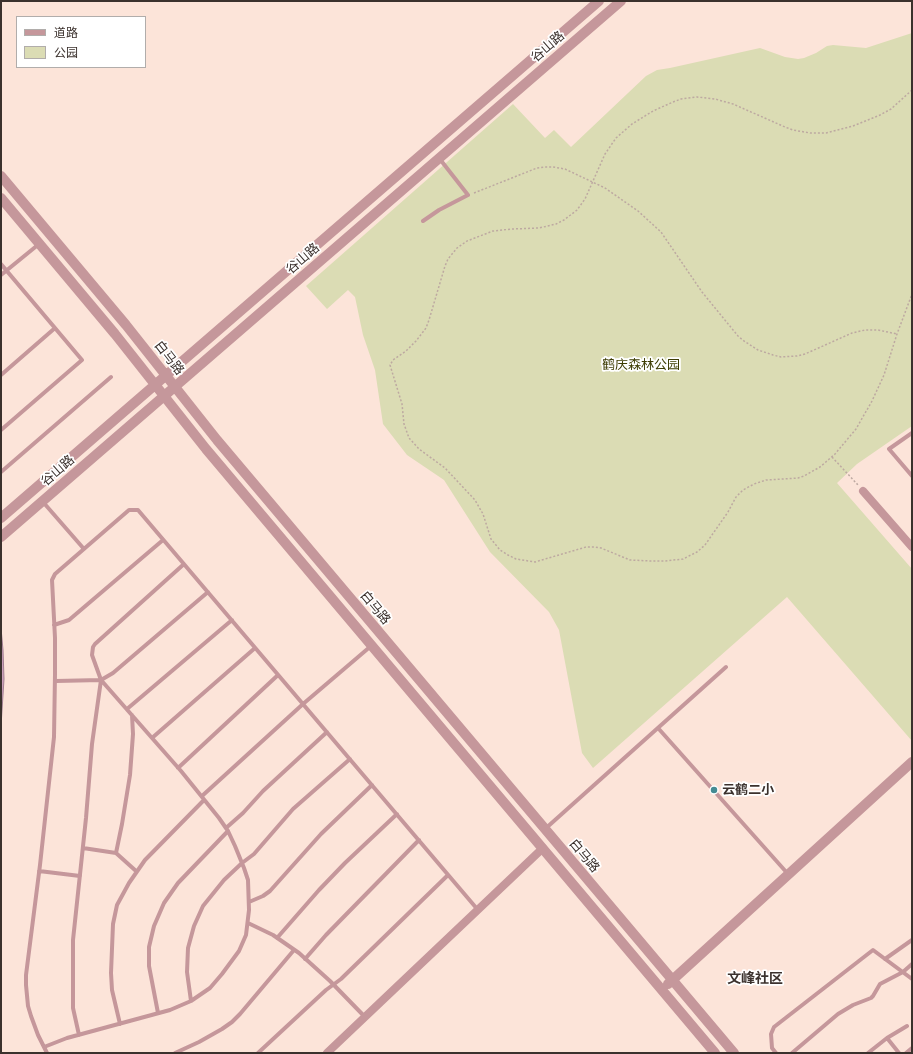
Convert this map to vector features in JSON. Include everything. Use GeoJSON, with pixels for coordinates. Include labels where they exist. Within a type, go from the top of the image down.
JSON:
{"type":"FeatureCollection","features":[{"type":"Feature","properties":{"kind":"street","name":"谷山路"},"geometry":{"type":"LineString","coordinates":[[1,518],[599,1]]}},
{"type":"Feature","properties":{"kind":"street","name":"谷山路"},"geometry":{"type":"LineString","coordinates":[[1,537],[621,1]]}},
{"type":"Feature","properties":{"kind":"street","name":"白马路"},"geometry":{"type":"LineString","coordinates":[[1,176],[126,325],[222,447],[734,1053]]}},
{"type":"Feature","properties":{"kind":"street","name":"白马路"},"geometry":{"type":"LineString","coordinates":[[1,198],[115,334],[206,449],[715,1053]]}},
{"type":"Feature","properties":{"kind":"street"},"geometry":{"type":"LineString","coordinates":[[863,491],[912,547]]}},
{"type":"Feature","properties":{"kind":"street"},"geometry":{"type":"LineString","coordinates":[[662,990],[912,762]]}},
{"type":"Feature","properties":{"kind":"street"},"geometry":{"type":"LineString","coordinates":[[327,1053],[542,848]]}},
{"type":"Feature","properties":{"kind":"lane"},"geometry":{"type":"LineString","coordinates":[[422,221],[439,210],[468,195],[439,158]]}},
{"type":"Feature","properties":{"kind":"lane"},"geometry":{"type":"LineString","coordinates":[[1,275],[39,244]]}},
{"type":"Feature","properties":{"kind":"lane"},"geometry":{"type":"LineString","coordinates":[[1,264],[82,360],[1,430]]}},
{"type":"Feature","properties":{"kind":"lane"},"geometry":{"type":"LineString","coordinates":[[1,375],[55,328]]}},
{"type":"Feature","properties":{"kind":"lane"},"geometry":{"type":"LineString","coordinates":[[1,472],[111,377]]}},
{"type":"Feature","properties":{"kind":"lane"},"geometry":{"type":"LineString","coordinates":[[912,433],[889,449],[912,476]]}},
{"type":"Feature","properties":{"kind":"lane"},"geometry":{"type":"LineString","coordinates":[[43,501],[84,549]]}},
{"type":"Feature","properties":{"kind":"lane"},"geometry":{"type":"LineString","coordinates":[[47,1053],[31,1016],[26,985],[26,974],[54,737],[56,681],[52,580],[55,574],[129,510],[138,510],[478,910]]}},
{"type":"Feature","properties":{"kind":"lane"},"geometry":{"type":"LineString","coordinates":[[54,625],[69,620],[163,540]]}},
{"type":"Feature","properties":{"kind":"lane"},"geometry":{"type":"LineString","coordinates":[[44,1047],[67,1038],[181,1006],[191,1001],[210,988],[222,974],[239,951],[246,934],[249,902],[248,880],[227,830],[178,768],[102,680],[92,655],[95,644],[184,564]]}},
{"type":"Feature","properties":{"kind":"lane"},"geometry":{"type":"LineString","coordinates":[[56,681],[102,680],[113,673],[208,592]]}},
{"type":"Feature","properties":{"kind":"lane"},"geometry":{"type":"LineString","coordinates":[[127,709],[232,620]]}},
{"type":"Feature","properties":{"kind":"lane"},"geometry":{"type":"LineString","coordinates":[[120,1024],[115,1007],[111,979],[113,924],[117,905],[136,871],[203,798],[303,704],[372,646]]}},
{"type":"Feature","properties":{"kind":"lane"},"geometry":{"type":"LineString","coordinates":[[152,738],[255,648]]}},
{"type":"Feature","properties":{"kind":"lane"},"geometry":{"type":"LineString","coordinates":[[545,829],[726,667]]}},
{"type":"Feature","properties":{"kind":"lane"},"geometry":{"type":"LineString","coordinates":[[178,768],[278,675]]}},
{"type":"Feature","properties":{"kind":"lane"},"geometry":{"type":"LineString","coordinates":[[79,1035],[73,1008],[73,940],[92,744],[102,680]]}},
{"type":"Feature","properties":{"kind":"lane"},"geometry":{"type":"LineString","coordinates":[[116,853],[130,775],[133,734],[132,715]]}},
{"type":"Feature","properties":{"kind":"lane"},"geometry":{"type":"LineString","coordinates":[[658,728],[789,874]]}},
{"type":"Feature","properties":{"kind":"lane"},"geometry":{"type":"LineString","coordinates":[[158,1013],[149,966],[149,947],[154,926],[164,903],[178,883],[263,791],[326,732]]}},
{"type":"Feature","properties":{"kind":"lane"},"geometry":{"type":"LineString","coordinates":[[191,1001],[187,972],[188,948],[194,926],[203,906],[224,880],[254,854],[294,809],[350,759]]}},
{"type":"Feature","properties":{"kind":"lane"},"geometry":{"type":"LineString","coordinates":[[249,902],[270,891],[321,834],[372,785]]}},
{"type":"Feature","properties":{"kind":"lane"},"geometry":{"type":"LineString","coordinates":[[277,938],[345,863],[397,814]]}},
{"type":"Feature","properties":{"kind":"lane"},"geometry":{"type":"LineString","coordinates":[[305,959],[326,935],[418,840]]}},
{"type":"Feature","properties":{"kind":"lane"},"geometry":{"type":"LineString","coordinates":[[82,848],[116,853],[136,871]]}},
{"type":"Feature","properties":{"kind":"lane"},"geometry":{"type":"LineString","coordinates":[[39,871],[80,876]]}},
{"type":"Feature","properties":{"kind":"lane"},"geometry":{"type":"LineString","coordinates":[[258,1053],[326,990],[341,979],[448,875]]}},
{"type":"Feature","properties":{"kind":"lane"},"geometry":{"type":"LineString","coordinates":[[248,922],[277,938],[294,950],[333,985],[365,1017]]}},
{"type":"Feature","properties":{"kind":"lane"},"geometry":{"type":"LineString","coordinates":[[885,959],[912,940]]}},
{"type":"Feature","properties":{"kind":"lane"},"geometry":{"type":"LineString","coordinates":[[175,1053],[222,1029],[236,1018],[294,950]]}},
{"type":"Feature","properties":{"kind":"lane"},"geometry":{"type":"LineString","coordinates":[[776,1053],[772,1048],[771,1034],[774,1027],[873,950],[912,979]]}},
{"type":"Feature","properties":{"kind":"lane"},"geometry":{"type":"LineString","coordinates":[[792,1053],[838,1014],[873,996],[880,984],[903,972],[912,964]]}},
{"type":"Feature","properties":{"kind":"lane"},"geometry":{"type":"LineString","coordinates":[[868,1053],[887,1038],[907,1026]]}},
{"type":"Feature","properties":{"kind":"lane"},"geometry":{"type":"LineString","coordinates":[[887,1038],[899,1053]]}},
{"type":"Feature","properties":{"kind":"lane"},"geometry":{"type":"LineString","coordinates":[[906,1053],[912,1048]]}},
{"type":"Feature","properties":{"kind":"path"},"geometry":{"type":"LineString","coordinates":[[912,90],[880,116],[853,126],[826,133],[810,133],[793,130],[733,104],[715,99],[697,97],[677,100],[641,117],[613,142],[605,154],[585,199],[577,210],[564,220],[556,224],[539,228],[512,228],[493,231],[467,241],[457,248],[444,266],[426,328],[416,341],[406,351],[393,360],[390,365],[402,404],[404,424],[409,438],[419,449],[445,468],[475,500],[483,514],[491,539],[500,550],[516,559],[527,561],[538,561],[586,547],[601,548],[630,560],[651,562],[664,561],[693,555],[705,545],[728,512],[736,497],[743,490],[766,480],[798,478],[804,476],[820,468],[832,457],[850,437],[865,415],[884,375],[912,294]]}},
{"type":"Feature","properties":{"kind":"path"},"geometry":{"type":"LineString","coordinates":[[468,195],[537,168],[545,167],[565,170],[605,188],[638,211],[660,232],[702,292],[738,336],[758,350],[773,355],[789,357],[805,354],[859,331],[878,330],[897,334]]}},
{"type":"Feature","properties":{"kind":"path"},"geometry":{"type":"LineString","coordinates":[[832,457],[863,491]]}},
{"type":"Feature","properties":{"kind":"green space","name":"鹤庆森林公园"},"geometry":{"type":"Polygon","coordinates":[[[912,33],[912,426],[857,464],[837,483],[912,569],[912,741],[787,597],[593,768],[582,753],[559,630],[549,612],[490,552],[444,480],[407,455],[383,424],[375,370],[363,335],[355,297],[348,290],[327,309],[306,286],[513,104],[545,138],[554,130],[571,147],[646,76],[657,70],[760,48],[785,57],[798,59],[816,53],[827,46],[833,45],[866,48],[912,33]]]}},
{"type":"Feature","properties":{"kind":"shaded area"},"geometry":{"type":"Polygon","coordinates":[[[1,628],[4,679],[1,726],[1,628]]]}},
{"type":"Feature","properties":{"kind":"place","name":"云鹤二小"},"geometry":{"type":"Point","coordinates":[714,790]}},
{"type":"Feature","properties":{"kind":"district","name":"文峰社区"},"geometry":{"type":"Point","coordinates":[755,979]}}]}
